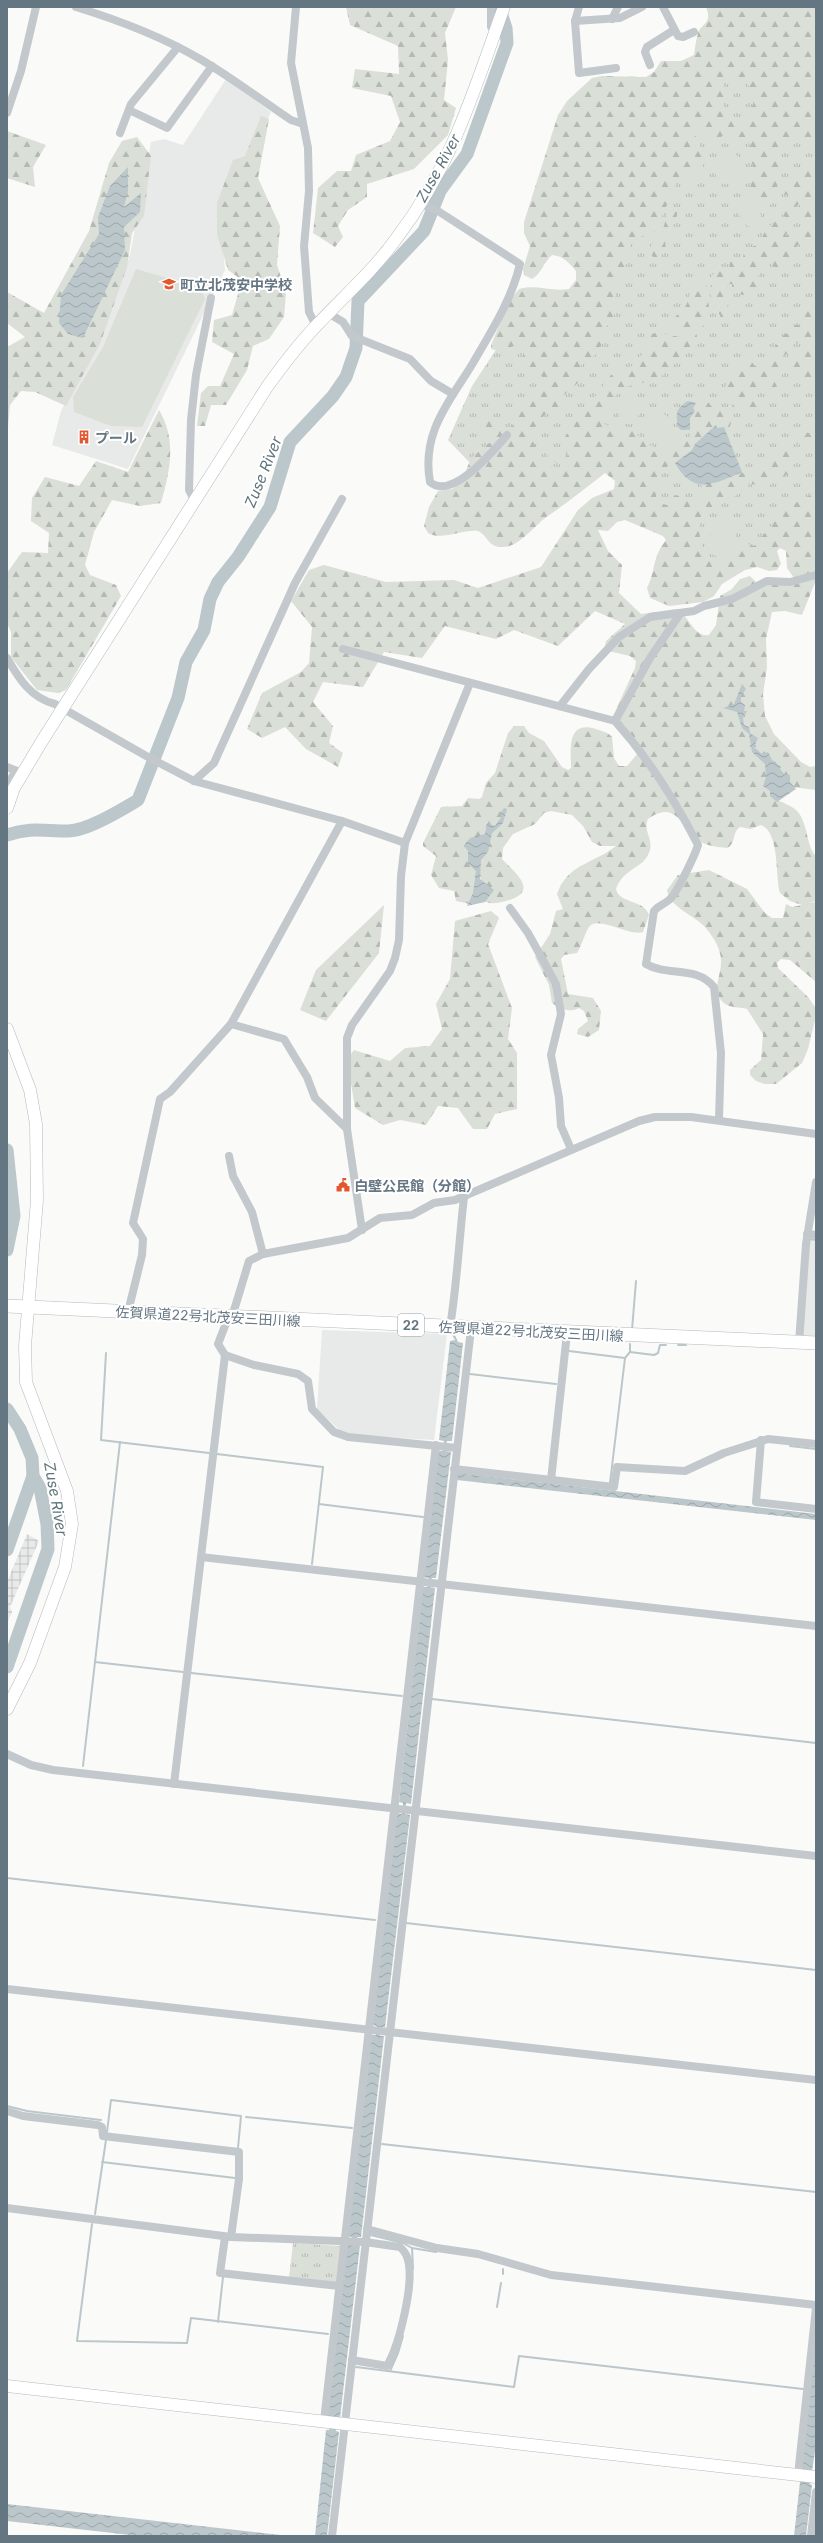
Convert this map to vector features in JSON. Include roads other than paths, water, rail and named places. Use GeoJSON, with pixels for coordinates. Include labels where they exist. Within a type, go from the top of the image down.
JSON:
{"type":"FeatureCollection","features":[{"type":"Feature","properties":{"kind":"main road","name":"佐賀県道22号北茂安三田川線"},"geometry":{"type":"LineString","coordinates":[[7,1306],[30,1309],[128,1312],[471,1329],[816,1343]]}},
{"type":"Feature","properties":{"kind":"street"},"geometry":{"type":"LineString","coordinates":[[7,113],[21,71],[36,7]]}},
{"type":"Feature","properties":{"kind":"street"},"geometry":{"type":"LineString","coordinates":[[76,7],[114,18],[178,47],[212,66],[291,120],[303,124]]}},
{"type":"Feature","properties":{"kind":"street"},"geometry":{"type":"LineString","coordinates":[[296,7],[291,63],[308,148],[310,168],[304,246],[309,312],[316,326]]}},
{"type":"Feature","properties":{"kind":"street"},"geometry":{"type":"LineString","coordinates":[[491,7],[491,27],[497,27]]}},
{"type":"Feature","properties":{"kind":"street"},"geometry":{"type":"LineString","coordinates":[[7,785],[19,772],[62,709],[267,387],[316,326],[383,256],[424,206],[465,120],[504,7]]}},
{"type":"Feature","properties":{"kind":"street"},"geometry":{"type":"LineString","coordinates":[[579,7],[575,21],[579,73],[616,68]]}},
{"type":"Feature","properties":{"kind":"street"},"geometry":{"type":"LineString","coordinates":[[612,18],[618,7]]}},
{"type":"Feature","properties":{"kind":"street"},"geometry":{"type":"LineString","coordinates":[[575,21],[620,18],[642,7]]}},
{"type":"Feature","properties":{"kind":"street"},"geometry":{"type":"LineString","coordinates":[[663,7],[674,30],[680,38],[694,32]]}},
{"type":"Feature","properties":{"kind":"street"},"geometry":{"type":"LineString","coordinates":[[650,65],[645,52],[647,47],[674,30]]}},
{"type":"Feature","properties":{"kind":"street"},"geometry":{"type":"LineString","coordinates":[[120,133],[129,110],[178,47]]}},
{"type":"Feature","properties":{"kind":"street"},"geometry":{"type":"LineString","coordinates":[[129,110],[167,128],[212,66]]}},
{"type":"Feature","properties":{"kind":"street"},"geometry":{"type":"LineString","coordinates":[[424,206],[438,211],[520,264],[518,274],[492,330],[438,417],[428,472],[430,482],[433,485],[445,487],[460,480],[476,468],[507,435]]}},
{"type":"Feature","properties":{"kind":"street"},"geometry":{"type":"LineString","coordinates":[[194,500],[189,490],[191,420],[196,375],[211,298]]}},
{"type":"Feature","properties":{"kind":"street"},"geometry":{"type":"LineString","coordinates":[[328,313],[343,322],[352,336],[362,338],[410,359],[431,381],[453,394]]}},
{"type":"Feature","properties":{"kind":"street"},"geometry":{"type":"LineString","coordinates":[[194,781],[214,763],[295,583],[342,499]]}},
{"type":"Feature","properties":{"kind":"street"},"geometry":{"type":"LineString","coordinates":[[560,706],[589,669],[619,636],[650,617],[680,614],[732,599],[767,580],[790,582],[816,575]]}},
{"type":"Feature","properties":{"kind":"street"},"geometry":{"type":"LineString","coordinates":[[615,721],[650,658],[680,614]]}},
{"type":"Feature","properties":{"kind":"street"},"geometry":{"type":"LineString","coordinates":[[343,649],[615,721],[641,750],[677,805],[698,845],[669,900],[659,905],[654,911],[646,964],[655,970],[685,972],[702,976],[714,987],[721,1053],[719,1119]]}},
{"type":"Feature","properties":{"kind":"street"},"geometry":{"type":"LineString","coordinates":[[7,658],[32,693],[41,700],[55,704],[148,757],[194,781],[342,820],[405,843]]}},
{"type":"Feature","properties":{"kind":"street"},"geometry":{"type":"LineString","coordinates":[[362,1230],[347,1129],[347,1038],[352,1025],[390,971],[395,958],[399,940],[401,876],[405,843],[470,682]]}},
{"type":"Feature","properties":{"kind":"street"},"geometry":{"type":"LineString","coordinates":[[7,767],[19,772]]}},
{"type":"Feature","properties":{"kind":"street"},"geometry":{"type":"LineString","coordinates":[[7,808],[19,772]]}},
{"type":"Feature","properties":{"kind":"street"},"geometry":{"type":"LineString","coordinates":[[128,1312],[142,1255],[143,1239],[133,1223],[160,1099],[170,1092],[231,1024],[342,820]]}},
{"type":"Feature","properties":{"kind":"street"},"geometry":{"type":"LineString","coordinates":[[510,908],[528,933],[556,984],[561,1014],[550,1055],[559,1098],[560,1122],[571,1149]]}},
{"type":"Feature","properties":{"kind":"street"},"geometry":{"type":"LineString","coordinates":[[231,1024],[284,1039],[307,1077],[315,1098],[347,1129]]}},
{"type":"Feature","properties":{"kind":"street"},"geometry":{"type":"LineString","coordinates":[[7,1029],[30,1090],[36,1124],[38,1200],[30,1309],[25,1346],[26,1382],[67,1491],[72,1524],[65,1566],[30,1663],[7,1709]]}},
{"type":"Feature","properties":{"kind":"street"},"geometry":{"type":"LineString","coordinates":[[457,1448],[348,1437],[334,1432],[312,1409],[308,1381],[303,1377],[298,1374],[254,1366],[225,1355],[218,1344],[230,1318],[249,1261],[263,1254],[348,1238],[380,1218],[412,1215],[434,1203],[464,1197],[618,1129],[655,1117],[719,1119],[755,1127],[816,1134]]}},
{"type":"Feature","properties":{"kind":"street"},"geometry":{"type":"LineString","coordinates":[[228,1156],[233,1176],[252,1212],[263,1254]]}},
{"type":"Feature","properties":{"kind":"street"},"geometry":{"type":"LineString","coordinates":[[799,1342],[807,1234],[815,1197],[816,1182]]}},
{"type":"Feature","properties":{"kind":"street"},"geometry":{"type":"LineString","coordinates":[[450,1327],[457,1284],[456,1263],[464,1197]]}},
{"type":"Feature","properties":{"kind":"street"},"geometry":{"type":"LineString","coordinates":[[807,1234],[816,1235]]}},
{"type":"Feature","properties":{"kind":"street"},"geometry":{"type":"LineString","coordinates":[[332,2536],[343,2424],[352,2360],[354,2241],[430,1582],[454,1469],[471,1329]]}},
{"type":"Feature","properties":{"kind":"street"},"geometry":{"type":"LineString","coordinates":[[551,1480],[567,1333]]}},
{"type":"Feature","properties":{"kind":"street"},"geometry":{"type":"LineString","coordinates":[[174,1784],[225,1355]]}},
{"type":"Feature","properties":{"kind":"street"},"geometry":{"type":"LineString","coordinates":[[454,1469],[614,1487],[617,1467],[685,1470],[724,1453],[761,1440],[768,1439],[816,1444]]}},
{"type":"Feature","properties":{"kind":"street"},"geometry":{"type":"LineString","coordinates":[[761,1440],[756,1502],[816,1509]]}},
{"type":"Feature","properties":{"kind":"street"},"geometry":{"type":"LineString","coordinates":[[324,2422],[339,2286],[354,2241],[367,2228],[379,2031],[430,1582],[442,1446]]}},
{"type":"Feature","properties":{"kind":"street"},"geometry":{"type":"LineString","coordinates":[[201,1558],[430,1582],[816,1626]]}},
{"type":"Feature","properties":{"kind":"street"},"geometry":{"type":"LineString","coordinates":[[7,1754],[31,1765],[53,1770],[816,1856]]}},
{"type":"Feature","properties":{"kind":"street"},"geometry":{"type":"LineString","coordinates":[[7,1989],[816,2080]]}},
{"type":"Feature","properties":{"kind":"street"},"geometry":{"type":"LineString","coordinates":[[7,2111],[23,2116],[98,2125],[102,2127],[103,2136],[240,2152],[239,2179],[220,2273],[339,2286]]}},
{"type":"Feature","properties":{"kind":"street"},"geometry":{"type":"LineString","coordinates":[[7,2208],[228,2237],[354,2241],[400,2246],[407,2256],[408,2294],[395,2352],[387,2366],[352,2360]]}},
{"type":"Feature","properties":{"kind":"street"},"geometry":{"type":"LineString","coordinates":[[367,2228],[437,2248],[478,2254],[551,2275],[816,2306],[799,2475]]}},
{"type":"Feature","properties":{"kind":"street"},"geometry":{"type":"LineString","coordinates":[[7,2386],[815,2476]]}},
{"type":"Feature","properties":{"kind":"street"},"geometry":{"type":"LineString","coordinates":[[811,2536],[816,2492]]}},
{"type":"Feature","properties":{"kind":"water"},"geometry":{"type":"Polygon","coordinates":[[[128,167],[128,191],[124,207],[141,193],[140,212],[124,227],[125,250],[83,338],[68,334],[59,323],[61,295],[99,234],[98,217],[110,186],[128,167]]]}},
{"type":"Feature","properties":{"kind":"water"},"geometry":{"type":"Polygon","coordinates":[[[688,401],[696,403],[693,408],[695,411],[690,418],[690,430],[681,430],[678,427],[677,412],[681,406],[688,401]]]}},
{"type":"Feature","properties":{"kind":"water"},"geometry":{"type":"Polygon","coordinates":[[[716,425],[717,428],[724,427],[742,472],[721,481],[704,484],[696,483],[689,480],[675,463],[692,450],[695,444],[716,425]]]}},
{"type":"Feature","properties":{"kind":"water"},"geometry":{"type":"Polygon","coordinates":[[[742,684],[746,689],[741,696],[741,702],[745,705],[744,711],[747,711],[743,718],[744,725],[749,727],[750,733],[758,738],[754,747],[762,754],[768,752],[772,760],[781,767],[780,769],[785,775],[790,775],[790,782],[796,789],[777,802],[770,796],[770,791],[763,786],[766,777],[765,764],[752,752],[749,734],[742,728],[737,712],[723,708],[734,704],[742,684]]]}},
{"type":"Feature","properties":{"kind":"water"},"geometry":{"type":"Polygon","coordinates":[[[504,808],[507,809],[503,823],[492,833],[488,852],[481,860],[480,879],[494,890],[485,902],[467,906],[473,893],[476,871],[468,863],[468,851],[464,846],[470,838],[485,834],[487,823],[495,826],[502,816],[500,814],[504,808]]]}},
{"type":"Feature","properties":{"kind":"water"},"geometry":{"type":"Polygon","coordinates":[[[452,1335],[455,1335],[458,1342],[463,1343],[452,1441],[447,1441],[446,1451],[451,1452],[436,1578],[432,1578],[430,1587],[435,1588],[411,1804],[406,1803],[405,1814],[410,1815],[385,2027],[381,2027],[380,2036],[384,2036],[361,2237],[357,2237],[356,2245],[360,2245],[340,2418],[337,2418],[336,2431],[339,2432],[327,2536],[315,2536],[326,2430],[329,2430],[331,2417],[328,2417],[347,2244],[351,2245],[352,2237],[348,2236],[372,2035],[376,2035],[377,2026],[373,2025],[397,1813],[402,1814],[403,1803],[399,1802],[423,1587],[428,1587],[429,1578],[424,1577],[438,1451],[443,1451],[444,1441],[439,1440],[450,1341],[455,1340],[452,1335]]]}},
{"type":"Feature","properties":{"kind":"water"},"geometry":{"type":"Polygon","coordinates":[[[458,1473],[816,1514],[816,1520],[457,1480],[458,1473]]]}},
{"type":"Feature","properties":{"kind":"water"},"geometry":{"type":"Polygon","coordinates":[[[816,2338],[816,2445],[810,2484],[812,2485],[806,2536],[794,2536],[816,2338]]]}},
{"type":"Feature","properties":{"kind":"water"},"geometry":{"type":"Polygon","coordinates":[[[7,2504],[289,2536],[139,2536],[7,2521],[7,2504]]]}},
{"type":"Feature","properties":{"kind":"waterway","name":"Zuse River"},"geometry":{"type":"LineString","coordinates":[[7,835],[31,830],[68,831],[85,828],[138,800],[178,698],[186,662],[204,630],[210,599],[218,582],[238,557],[270,507],[290,442],[333,396],[346,377],[356,348],[358,301],[424,231],[440,191],[467,154],[507,43],[506,28],[499,7]]}},
{"type":"Feature","properties":{"kind":"waterway","name":"Zuse River"},"geometry":{"type":"LineString","coordinates":[[7,1150],[14,1216],[7,1250]]}},
{"type":"Feature","properties":{"kind":"waterway"},"geometry":{"type":"LineString","coordinates":[[810,1239],[816,1240]]}},
{"type":"Feature","properties":{"kind":"waterway"},"geometry":{"type":"LineString","coordinates":[[632,1330],[636,1281]]}},
{"type":"Feature","properties":{"kind":"waterway"},"geometry":{"type":"LineString","coordinates":[[610,1483],[625,1358],[630,1352],[630,1344]]}},
{"type":"Feature","properties":{"kind":"waterway"},"geometry":{"type":"LineString","coordinates":[[630,1352],[654,1355],[658,1353],[660,1345],[666,1345]]}},
{"type":"Feature","properties":{"kind":"waterway"},"geometry":{"type":"LineString","coordinates":[[678,1345],[686,1345]]}},
{"type":"Feature","properties":{"kind":"waterway"},"geometry":{"type":"LineString","coordinates":[[569,1351],[625,1358]]}},
{"type":"Feature","properties":{"kind":"waterway"},"geometry":{"type":"LineString","coordinates":[[106,1353],[101,1440],[209,1453]]}},
{"type":"Feature","properties":{"kind":"waterway"},"geometry":{"type":"LineString","coordinates":[[470,1374],[556,1384]]}},
{"type":"Feature","properties":{"kind":"waterway","name":"Zuse River"},"geometry":{"type":"LineString","coordinates":[[7,1409],[20,1429],[32,1458],[33,1476],[40,1488],[47,1524],[48,1549],[7,1667]]}},
{"type":"Feature","properties":{"kind":"waterway"},"geometry":{"type":"LineString","coordinates":[[120,1442],[95,1662],[183,1672]]}},
{"type":"Feature","properties":{"kind":"waterway"},"geometry":{"type":"LineString","coordinates":[[790,1446],[816,1449]]}},
{"type":"Feature","properties":{"kind":"waterway"},"geometry":{"type":"LineString","coordinates":[[217,1454],[323,1467],[312,1564]]}},
{"type":"Feature","properties":{"kind":"waterway"},"geometry":{"type":"LineString","coordinates":[[7,1550],[33,1476]]}},
{"type":"Feature","properties":{"kind":"waterway"},"geometry":{"type":"LineString","coordinates":[[319,1504],[423,1517]]}},
{"type":"Feature","properties":{"kind":"waterway"},"geometry":{"type":"LineString","coordinates":[[83,1766],[95,1662]]}},
{"type":"Feature","properties":{"kind":"waterway"},"geometry":{"type":"LineString","coordinates":[[191,1673],[402,1696]]}},
{"type":"Feature","properties":{"kind":"waterway"},"geometry":{"type":"LineString","coordinates":[[432,1699],[816,1743]]}},
{"type":"Feature","properties":{"kind":"waterway"},"geometry":{"type":"LineString","coordinates":[[7,1878],[375,1920]]}},
{"type":"Feature","properties":{"kind":"waterway"},"geometry":{"type":"LineString","coordinates":[[406,1923],[816,1970]]}},
{"type":"Feature","properties":{"kind":"waterway"},"geometry":{"type":"LineString","coordinates":[[107,2132],[111,2100],[241,2116],[238,2148]]}},
{"type":"Feature","properties":{"kind":"waterway"},"geometry":{"type":"LineString","coordinates":[[7,2106],[27,2111],[101,2120]]}},
{"type":"Feature","properties":{"kind":"waterway"},"geometry":{"type":"LineString","coordinates":[[246,2117],[352,2128]]}},
{"type":"Feature","properties":{"kind":"waterway"},"geometry":{"type":"LineString","coordinates":[[95,2214],[106,2140]]}},
{"type":"Feature","properties":{"kind":"waterway"},"geometry":{"type":"LineString","coordinates":[[382,2144],[816,2192]]}},
{"type":"Feature","properties":{"kind":"waterway"},"geometry":{"type":"LineString","coordinates":[[102,2162],[235,2178]]}},
{"type":"Feature","properties":{"kind":"waterway"},"geometry":{"type":"LineString","coordinates":[[92,2224],[77,2341],[187,2343],[191,2318],[328,2334]]}},
{"type":"Feature","properties":{"kind":"waterway"},"geometry":{"type":"LineString","coordinates":[[371,2235],[403,2243],[412,2248],[413,2269]]}},
{"type":"Feature","properties":{"kind":"waterway"},"geometry":{"type":"LineString","coordinates":[[412,2248],[436,2252]]}},
{"type":"Feature","properties":{"kind":"waterway"},"geometry":{"type":"LineString","coordinates":[[503,2269],[503,2274]]}},
{"type":"Feature","properties":{"kind":"waterway"},"geometry":{"type":"LineString","coordinates":[[218,2322],[223,2277]]}},
{"type":"Feature","properties":{"kind":"waterway"},"geometry":{"type":"LineString","coordinates":[[497,2307],[501,2283]]}},
{"type":"Feature","properties":{"kind":"waterway"},"geometry":{"type":"LineString","coordinates":[[390,2371],[398,2353],[403,2336]]}},
{"type":"Feature","properties":{"kind":"waterway"},"geometry":{"type":"LineString","coordinates":[[356,2367],[514,2387],[519,2356],[803,2389]]}},
{"type":"Feature","properties":{"kind":"place","name":"町立北茂安中学校"},"geometry":{"type":"Point","coordinates":[169,284]}},
{"type":"Feature","properties":{"kind":"place","name":"プール"},"geometry":{"type":"Point","coordinates":[84,437]}},
{"type":"Feature","properties":{"kind":"place","name":"白壁公民館（分館）"},"geometry":{"type":"Point","coordinates":[343,1185]}}]}
